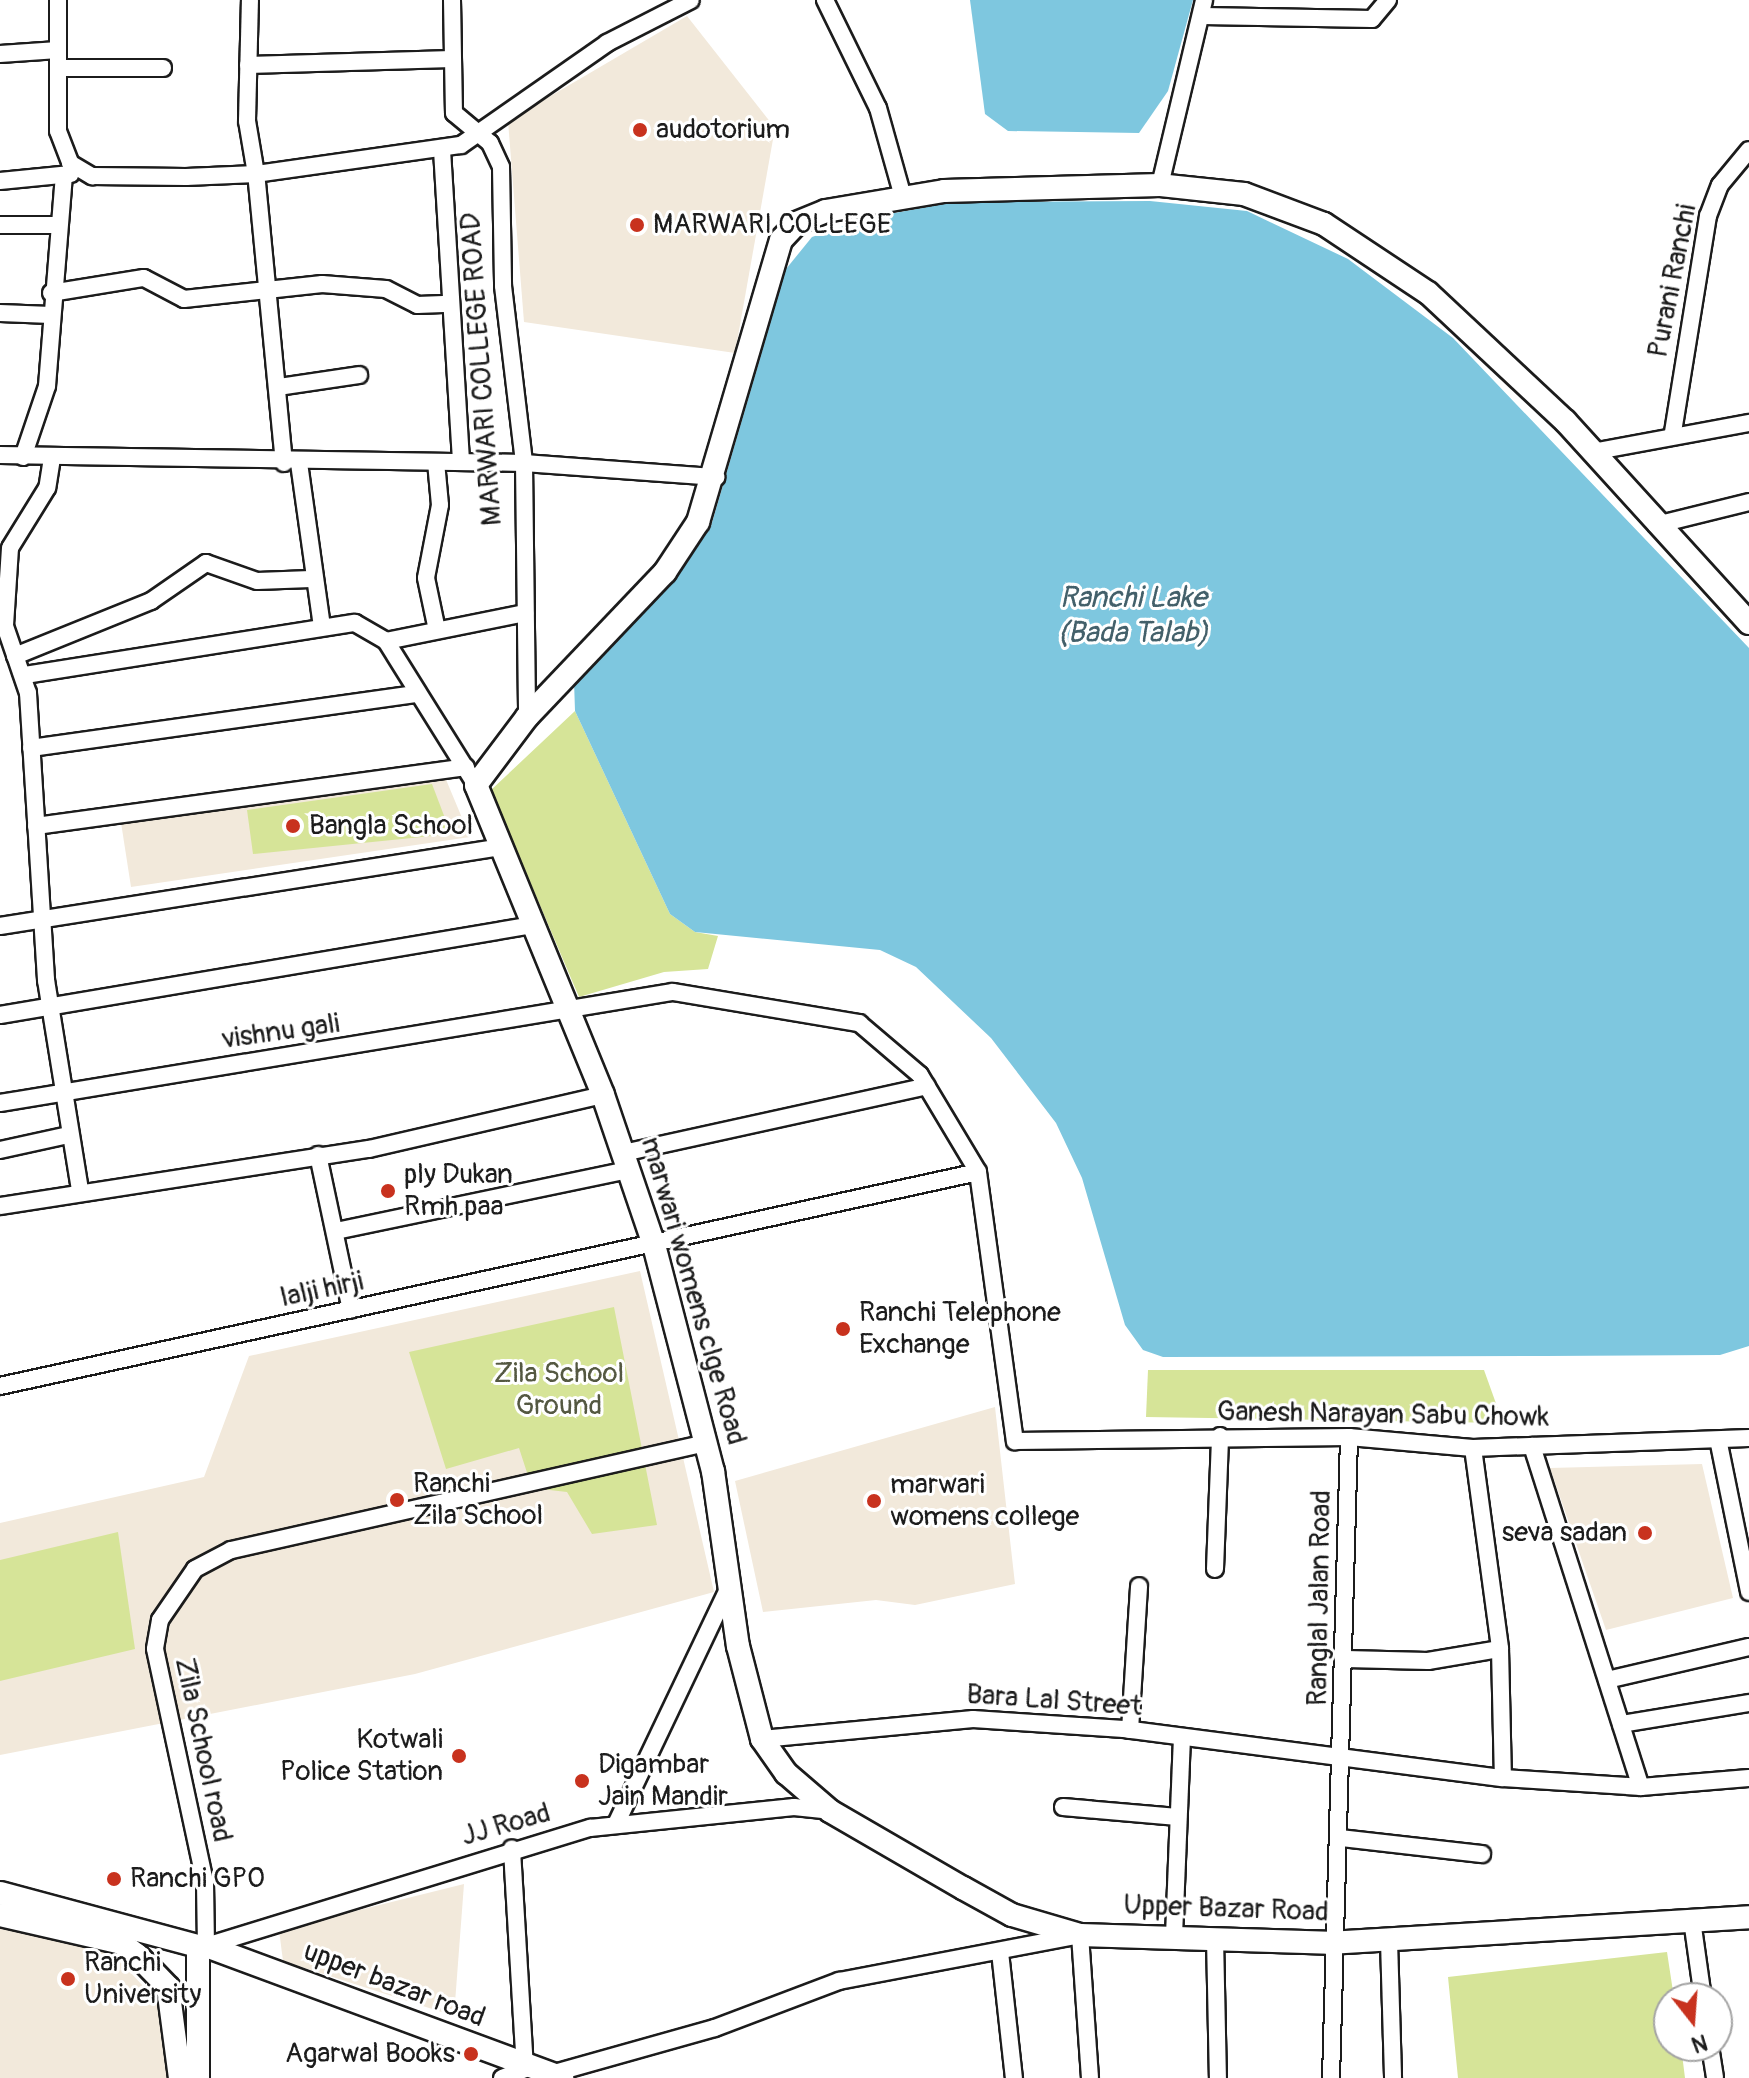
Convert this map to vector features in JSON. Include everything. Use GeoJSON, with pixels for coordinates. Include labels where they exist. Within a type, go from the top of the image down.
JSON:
{"type":"FeatureCollection","features":[{"type":"Feature","properties":{"kind":"street"},"geometry":{"type":"LineString","coordinates":[[23,457],[47,386],[57,225],[72,174],[61,149],[58,0]]}},
{"type":"Feature","properties":{"kind":"street"},"geometry":{"type":"LineString","coordinates":[[250,0],[248,65],[256,174],[279,387],[311,579],[322,626]]}},
{"type":"Feature","properties":{"kind":"street","name":"MARWARI COLLEGE ROAD"},"geometry":{"type":"LineString","coordinates":[[452,0],[454,113],[482,137],[501,167],[502,273],[524,463],[527,717]]}},
{"type":"Feature","properties":{"kind":"street"},"geometry":{"type":"LineString","coordinates":[[825,0],[878,108],[903,197]]}},
{"type":"Feature","properties":{"kind":"street"},"geometry":{"type":"LineString","coordinates":[[1160,185],[1204,8],[1372,19],[1388,0]]}},
{"type":"Feature","properties":{"kind":"street"},"geometry":{"type":"LineString","coordinates":[[0,181],[72,174],[256,174],[442,150],[482,137],[607,43],[683,2]]}},
{"type":"Feature","properties":{"kind":"street"},"geometry":{"type":"LineString","coordinates":[[0,54],[58,50]]}},
{"type":"Feature","properties":{"kind":"street"},"geometry":{"type":"LineString","coordinates":[[248,65],[452,59]]}},
{"type":"Feature","properties":{"kind":"street"},"geometry":{"type":"LineString","coordinates":[[58,68],[163,68]]}},
{"type":"Feature","properties":{"kind":"street"},"geometry":{"type":"LineString","coordinates":[[442,150],[461,461]]}},
{"type":"Feature","properties":{"kind":"street","name":"Purani Ranchi"},"geometry":{"type":"LineString","coordinates":[[1673,432],[1708,216],[1720,185],[1749,150]]}},
{"type":"Feature","properties":{"kind":"street"},"geometry":{"type":"LineString","coordinates":[[36,826],[471,776],[665,572],[698,522],[716,477],[763,285],[781,240],[808,216],[903,197],[991,187],[1160,185],[1266,200],[1362,247],[1428,293],[1592,452],[1749,623]]}},
{"type":"Feature","properties":{"kind":"street"},"geometry":{"type":"LineString","coordinates":[[0,225],[57,225]]}},
{"type":"Feature","properties":{"kind":"street"},"geometry":{"type":"LineString","coordinates":[[51,293],[144,278],[184,299],[270,290],[375,288],[409,304],[450,304]]}},
{"type":"Feature","properties":{"kind":"street"},"geometry":{"type":"LineString","coordinates":[[0,313],[51,315]]}},
{"type":"Feature","properties":{"kind":"street"},"geometry":{"type":"LineString","coordinates":[[279,387],[359,375]]}},
{"type":"Feature","properties":{"kind":"street"},"geometry":{"type":"LineString","coordinates":[[1592,452],[1673,432],[1749,423]]}},
{"type":"Feature","properties":{"kind":"street"},"geometry":{"type":"LineString","coordinates":[[0,455],[291,463],[461,461],[716,477]]}},
{"type":"Feature","properties":{"kind":"street"},"geometry":{"type":"LineString","coordinates":[[52,458],[47,488],[10,548],[5,626],[25,675],[49,1005],[68,1135],[80,1191]]}},
{"type":"Feature","properties":{"kind":"street"},"geometry":{"type":"LineString","coordinates":[[436,462],[440,505],[426,578],[437,630]]}},
{"type":"Feature","properties":{"kind":"street"},"geometry":{"type":"LineString","coordinates":[[1656,525],[1749,502]]}},
{"type":"Feature","properties":{"kind":"street"},"geometry":{"type":"LineString","coordinates":[[15,656],[151,601],[206,563],[257,581],[311,579]]}},
{"type":"Feature","properties":{"kind":"street"},"geometry":{"type":"LineString","coordinates":[[386,641],[525,613]]}},
{"type":"Feature","properties":{"kind":"street"},"geometry":{"type":"LineString","coordinates":[[25,675],[355,623],[386,641],[471,776]]}},
{"type":"Feature","properties":{"kind":"street"},"geometry":{"type":"LineString","coordinates":[[31,748],[417,694]]}},
{"type":"Feature","properties":{"kind":"street","name":"marwari womens clge Road"},"geometry":{"type":"LineString","coordinates":[[471,776],[603,1095],[654,1245],[706,1443],[727,1591],[762,1739]]}},
{"type":"Feature","properties":{"kind":"street"},"geometry":{"type":"LineString","coordinates":[[0,926],[501,847]]}},
{"type":"Feature","properties":{"kind":"street"},"geometry":{"type":"LineString","coordinates":[[0,1015],[533,925]]}},
{"type":"Feature","properties":{"kind":"street","name":"vishnu gali"},"geometry":{"type":"LineString","coordinates":[[0,1103],[569,1015],[673,992],[859,1023],[927,1086],[978,1172]]}},
{"type":"Feature","properties":{"kind":"street"},"geometry":{"type":"LineString","coordinates":[[336,1231],[927,1086]]}},
{"type":"Feature","properties":{"kind":"street"},"geometry":{"type":"LineString","coordinates":[[0,1206],[318,1155],[603,1095]]}},
{"type":"Feature","properties":{"kind":"street"},"geometry":{"type":"LineString","coordinates":[[0,1150],[68,1135]]}},
{"type":"Feature","properties":{"kind":"street"},"geometry":{"type":"LineString","coordinates":[[318,1155],[351,1310]]}},
{"type":"Feature","properties":{"kind":"street","name":"lalji hirji"},"geometry":{"type":"LineString","coordinates":[[0,1386],[978,1172]]}},
{"type":"Feature","properties":{"kind":"street","name":"Ganesh Narayan Sabu Chowk"},"geometry":{"type":"LineString","coordinates":[[978,1172],[1015,1441],[1220,1436],[1349,1437],[1473,1448],[1719,1444],[1749,1438]]}},
{"type":"Feature","properties":{"kind":"street"},"geometry":{"type":"LineString","coordinates":[[1215,1569],[1220,1436]]}},
{"type":"Feature","properties":{"kind":"street","name":"Ranglal Jalan Road"},"geometry":{"type":"LineString","coordinates":[[1331,2078],[1329,1943],[1341,1838],[1349,1437]]}},
{"type":"Feature","properties":{"kind":"street","name":"Zila School road"},"geometry":{"type":"LineString","coordinates":[[203,1948],[205,1883],[155,1634],[195,1569],[231,1550],[706,1443]]}},
{"type":"Feature","properties":{"kind":"street"},"geometry":{"type":"LineString","coordinates":[[1719,1444],[1749,1592]]}},
{"type":"Feature","properties":{"kind":"street"},"geometry":{"type":"LineString","coordinates":[[1532,1446],[1641,1787]]}},
{"type":"Feature","properties":{"kind":"street"},"geometry":{"type":"LineString","coordinates":[[1473,1448],[1500,1649],[1503,1778]]}},
{"type":"Feature","properties":{"kind":"street"},"geometry":{"type":"LineString","coordinates":[[1130,1730],[1139,1586]]}},
{"type":"Feature","properties":{"kind":"street"},"geometry":{"type":"LineString","coordinates":[[616,1824],[727,1591]]}},
{"type":"Feature","properties":{"kind":"street"},"geometry":{"type":"LineString","coordinates":[[1607,1680],[1749,1647]]}},
{"type":"Feature","properties":{"kind":"street"},"geometry":{"type":"LineString","coordinates":[[1346,1659],[1428,1661],[1500,1649]]}},
{"type":"Feature","properties":{"kind":"street"},"geometry":{"type":"LineString","coordinates":[[1621,1724],[1749,1703]]}},
{"type":"Feature","properties":{"kind":"street","name":"Bara Lal Street"},"geometry":{"type":"LineString","coordinates":[[762,1739],[973,1719],[1130,1730],[1503,1778],[1641,1787],[1749,1778]]}},
{"type":"Feature","properties":{"kind":"street"},"geometry":{"type":"LineString","coordinates":[[1174,1936],[1182,1737]]}},
{"type":"Feature","properties":{"kind":"street","name":"Upper Bazar Road"},"geometry":{"type":"LineString","coordinates":[[762,1739],[786,1773],[830,1811],[1012,1915],[1080,1935],[1329,1943],[1749,1917]]}},
{"type":"Feature","properties":{"kind":"street","name":"JJ Road"},"geometry":{"type":"LineString","coordinates":[[203,1948],[512,1848],[616,1824],[794,1807],[830,1811]]}},
{"type":"Feature","properties":{"kind":"street"},"geometry":{"type":"LineString","coordinates":[[1063,1807],[1178,1817]]}},
{"type":"Feature","properties":{"kind":"street"},"geometry":{"type":"LineString","coordinates":[[1341,1838],[1482,1854]]}},
{"type":"Feature","properties":{"kind":"street"},"geometry":{"type":"LineString","coordinates":[[502,2078],[525,2069],[512,1848]]}},
{"type":"Feature","properties":{"kind":"street","name":"upper bazar road"},"geometry":{"type":"LineString","coordinates":[[0,1893],[175,1937],[525,2069],[556,2076]]}},
{"type":"Feature","properties":{"kind":"street"},"geometry":{"type":"LineString","coordinates":[[0,1915],[121,1943],[137,1955],[168,1987],[180,2078]]}},
{"type":"Feature","properties":{"kind":"street"},"geometry":{"type":"LineString","coordinates":[[1692,1920],[1701,1982]]}},
{"type":"Feature","properties":{"kind":"street"},"geometry":{"type":"LineString","coordinates":[[556,2076],[682,2031],[715,2028],[839,1981],[1080,1935],[1090,2078]]}},
{"type":"Feature","properties":{"kind":"street"},"geometry":{"type":"LineString","coordinates":[[1215,1938],[1218,2078]]}},
{"type":"Feature","properties":{"kind":"street"},"geometry":{"type":"LineString","coordinates":[[1389,1941],[1393,2078]]}},
{"type":"Feature","properties":{"kind":"street"},"geometry":{"type":"LineString","coordinates":[[198,2078],[203,1948]]}},
{"type":"Feature","properties":{"kind":"street"},"geometry":{"type":"LineString","coordinates":[[1000,1952],[1014,2078]]}},
{"type":"Feature","properties":{"kind":"shaded area","name":"MARWARI COLLEGE"},"geometry":{"type":"Polygon","coordinates":[[[687,16],[775,128],[735,353],[524,322],[508,121],[687,16]]]}},
{"type":"Feature","properties":{"kind":"shaded area","name":"Bangla School"},"geometry":{"type":"Polygon","coordinates":[[[442,770],[470,837],[131,887],[120,816],[442,770]]]}},
{"type":"Feature","properties":{"kind":"shaded area","name":"Ranchi Zila School"},"geometry":{"type":"Polygon","coordinates":[[[640,1271],[714,1592],[415,1674],[0,1755],[0,1523],[204,1477],[249,1356],[640,1271]]]}},
{"type":"Feature","properties":{"kind":"shaded area","name":"marwari womens college"},"geometry":{"type":"Polygon","coordinates":[[[995,1407],[1015,1584],[915,1605],[876,1600],[763,1612],[735,1481],[995,1407]]]}},
{"type":"Feature","properties":{"kind":"shaded area","name":"seva sadan"},"geometry":{"type":"Polygon","coordinates":[[[1702,1464],[1733,1598],[1606,1630],[1550,1468],[1702,1464]]]}},
{"type":"Feature","properties":{"kind":"shaded area"},"geometry":{"type":"Polygon","coordinates":[[[464,1884],[454,2016],[283,1961],[279,1930],[464,1884]]]}},
{"type":"Feature","properties":{"kind":"shaded area","name":"Ranchi University"},"geometry":{"type":"Polygon","coordinates":[[[0,1921],[104,1944],[170,2015],[175,2078],[0,2078],[0,1921]]]}},
{"type":"Feature","properties":{"kind":"green space"},"geometry":{"type":"Polygon","coordinates":[[[575,711],[670,914],[695,932],[718,936],[708,969],[664,972],[579,997],[491,790],[575,711]]]}},
{"type":"Feature","properties":{"kind":"green space"},"geometry":{"type":"Polygon","coordinates":[[[432,784],[451,834],[253,854],[247,810],[432,784]]]}},
{"type":"Feature","properties":{"kind":"green space","name":"Zila School Ground"},"geometry":{"type":"Polygon","coordinates":[[[614,1307],[657,1525],[592,1534],[567,1492],[532,1488],[519,1448],[446,1469],[409,1352],[614,1307]]]}},
{"type":"Feature","properties":{"kind":"green space"},"geometry":{"type":"Polygon","coordinates":[[[1148,1370],[1484,1370],[1503,1423],[1146,1417],[1148,1370]]]}},
{"type":"Feature","properties":{"kind":"green space"},"geometry":{"type":"Polygon","coordinates":[[[118,1532],[135,1649],[0,1681],[0,1560],[118,1532]]]}},
{"type":"Feature","properties":{"kind":"green space"},"geometry":{"type":"Polygon","coordinates":[[[1667,1952],[1672,1982],[1653,1982],[1653,2062],[1683,2062],[1685,2078],[1458,2078],[1448,1977],[1667,1952]]]}},
{"type":"Feature","properties":{"kind":"water"},"geometry":{"type":"Polygon","coordinates":[[[970,0],[1193,0],[1168,91],[1139,133],[1008,131],[985,114],[970,0]]]}},
{"type":"Feature","properties":{"kind":"water","name":"Ranchi Lake (Bada Talab)"},"geometry":{"type":"Polygon","coordinates":[[[1150,201],[1247,211],[1348,259],[1453,338],[1749,648],[1749,1346],[1720,1355],[1163,1357],[1143,1350],[1125,1325],[1082,1178],[1056,1123],[991,1038],[916,967],[880,950],[695,932],[670,914],[575,711],[574,681],[673,581],[711,526],[786,269],[812,237],[867,218],[955,202],[1150,201]]]}},
{"type":"Feature","properties":{"kind":"place","name":"audotorium"},"geometry":{"type":"Point","coordinates":[640,130]}},
{"type":"Feature","properties":{"kind":"place","name":"MARWARI COLLEGE"},"geometry":{"type":"Point","coordinates":[637,225]}},
{"type":"Feature","properties":{"kind":"place","name":"Bangla School"},"geometry":{"type":"Point","coordinates":[293,826]}},
{"type":"Feature","properties":{"kind":"place","name":"ply Dukan Rmh paa"},"geometry":{"type":"Point","coordinates":[388,1191]}},
{"type":"Feature","properties":{"kind":"place","name":"Ranchi Telephone Exchange"},"geometry":{"type":"Point","coordinates":[843,1329]}},
{"type":"Feature","properties":{"kind":"place","name":"Ranchi Zila School"},"geometry":{"type":"Point","coordinates":[397,1500]}},
{"type":"Feature","properties":{"kind":"place","name":"marwari womens college"},"geometry":{"type":"Point","coordinates":[874,1501]}},
{"type":"Feature","properties":{"kind":"place","name":"seva sadan"},"geometry":{"type":"Point","coordinates":[1645,1533]}},
{"type":"Feature","properties":{"kind":"place","name":"Kotwali Police Station"},"geometry":{"type":"Point","coordinates":[459,1756]}},
{"type":"Feature","properties":{"kind":"place","name":"Digambar Jain Mandir"},"geometry":{"type":"Point","coordinates":[582,1781]}},
{"type":"Feature","properties":{"kind":"place","name":"Ranchi GPO"},"geometry":{"type":"Point","coordinates":[114,1879]}},
{"type":"Feature","properties":{"kind":"place","name":"Ranchi University"},"geometry":{"type":"Point","coordinates":[68,1979]}},
{"type":"Feature","properties":{"kind":"place","name":"Agarwal Books"},"geometry":{"type":"Point","coordinates":[471,2054]}}]}
